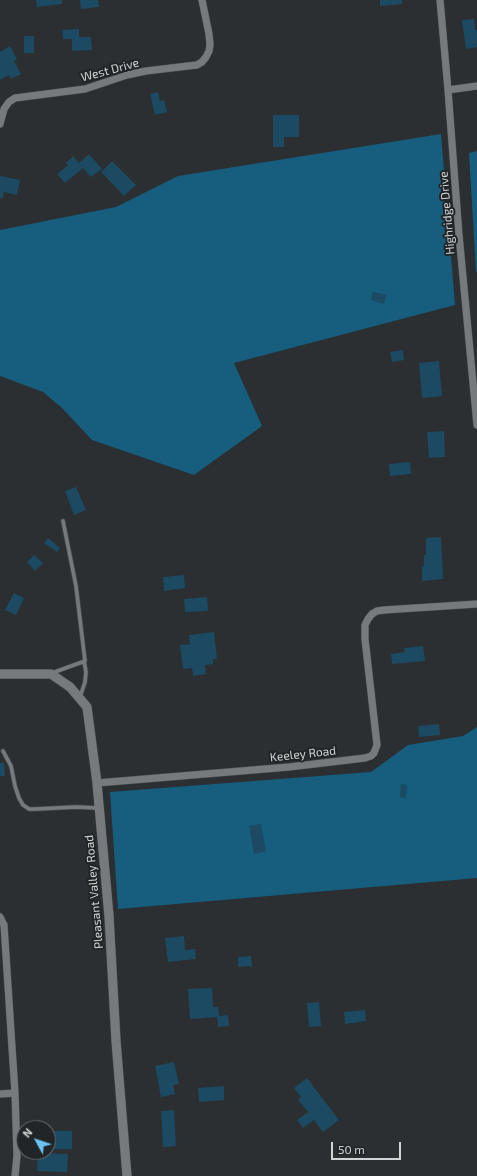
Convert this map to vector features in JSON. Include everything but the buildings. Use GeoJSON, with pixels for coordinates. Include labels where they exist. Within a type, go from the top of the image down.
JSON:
{"type":"FeatureCollection","features":[{"type":"Feature","properties":{"kind":"street","name":"West Drive"},"geometry":{"type":"LineString","coordinates":[[0,124],[4,109],[9,102],[15,98],[85,89],[127,75],[146,71],[197,65],[202,62],[209,51],[210,45],[202,0]]}},
{"type":"Feature","properties":{"kind":"street","name":"Highridge Drive"},"geometry":{"type":"LineString","coordinates":[[440,0],[459,235],[476,390],[477,425]]}},
{"type":"Feature","properties":{"kind":"street"},"geometry":{"type":"LineString","coordinates":[[448,90],[477,86]]}},
{"type":"Feature","properties":{"kind":"street","name":"Keeley Road"},"geometry":{"type":"LineString","coordinates":[[97,783],[289,767],[371,756],[377,745],[365,639],[365,625],[368,619],[377,611],[384,610],[477,604]]}},
{"type":"Feature","properties":{"kind":"street"},"geometry":{"type":"LineString","coordinates":[[0,674],[51,674]]}},
{"type":"Feature","properties":{"kind":"street","name":"Pleasant Valley Road"},"geometry":{"type":"LineString","coordinates":[[51,674],[70,687],[87,707],[97,783],[109,916],[116,1041],[127,1176]]}},
{"type":"Feature","properties":{"kind":"street"},"geometry":{"type":"LineString","coordinates":[[0,917],[4,925],[15,1093],[17,1156],[15,1176]]}},
{"type":"Feature","properties":{"kind":"street"},"geometry":{"type":"LineString","coordinates":[[0,1094],[15,1093]]}},
{"type":"Feature","properties":{"kind":"lane"},"geometry":{"type":"LineString","coordinates":[[63,522],[76,586],[85,661],[85,682],[80,699]]}},
{"type":"Feature","properties":{"kind":"lane"},"geometry":{"type":"LineString","coordinates":[[51,674],[84,662]]}},
{"type":"Feature","properties":{"kind":"lane"},"geometry":{"type":"LineString","coordinates":[[3,751],[11,766],[19,798],[23,805],[29,809],[76,807],[99,808]]}},
{"type":"Feature","properties":{"kind":"shaded area"},"geometry":{"type":"Polygon","coordinates":[[[441,134],[455,305],[234,363],[262,426],[194,475],[92,440],[62,408],[43,392],[0,376],[0,230],[116,207],[178,176],[441,134]]]}},
{"type":"Feature","properties":{"kind":"shaded area"},"geometry":{"type":"Polygon","coordinates":[[[477,151],[477,272],[476,272],[469,153],[477,151]]]}},
{"type":"Feature","properties":{"kind":"shaded area"},"geometry":{"type":"Polygon","coordinates":[[[477,727],[477,878],[118,909],[110,792],[371,772],[408,745],[463,736],[477,727]]]}}]}
